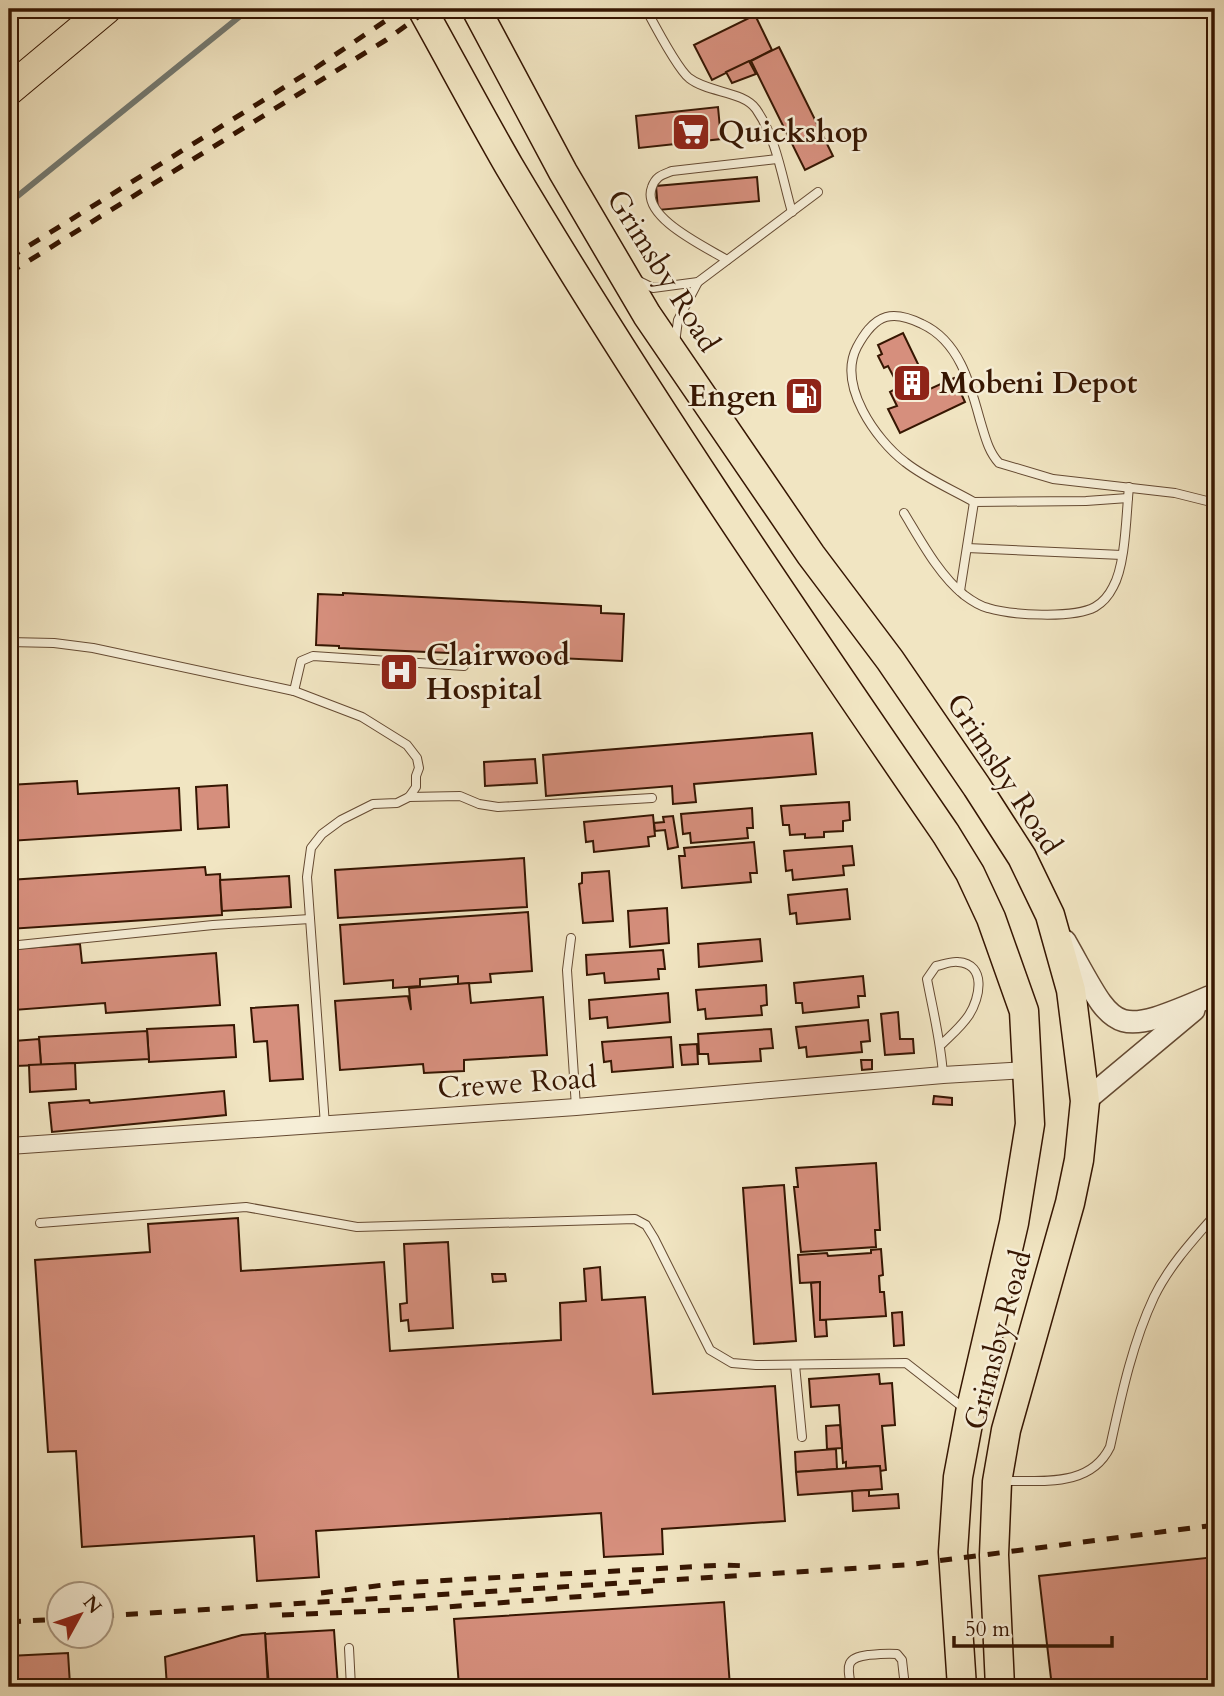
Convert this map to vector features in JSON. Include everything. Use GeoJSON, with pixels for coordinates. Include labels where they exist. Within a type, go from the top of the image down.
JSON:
{"type":"FeatureCollection","features":[{"type":"Feature","properties":{"kind":"highway"},"geometry":{"type":"LineString","coordinates":[[9,90],[106,9]]}},
{"type":"Feature","properties":{"kind":"highway","name":"Grimsby Road"},"geometry":{"type":"LineString","coordinates":[[422,9],[509,165],[662,412],[970,873],[1010,967],[1024,1011],[1030,1124],[1014,1223],[958,1477],[953,1552],[962,1687]]}},
{"type":"Feature","properties":{"kind":"highway","name":"Grimsby Road"},"geometry":{"type":"LineString","coordinates":[[476,9],[563,172],[621,271],[811,555],[890,660],[977,787],[1022,857],[1050,915],[1071,990],[1085,1101],[1079,1160],[1070,1203],[1006,1430],[997,1482],[994,1555],[1000,1687]]}},
{"type":"Feature","properties":{"kind":"highway"},"geometry":{"type":"LineString","coordinates":[[958,1477],[997,1482]]}},
{"type":"Feature","properties":{"kind":"street"},"geometry":{"type":"LineString","coordinates":[[1050,915],[1098,1002],[1120,1021],[1150,1021],[1212,994]]}},
{"type":"Feature","properties":{"kind":"street"},"geometry":{"type":"LineString","coordinates":[[1085,1101],[1212,994]]}},
{"type":"Feature","properties":{"kind":"street","name":"Crewe Road"},"geometry":{"type":"LineString","coordinates":[[9,1146],[576,1107],[1028,1070]]}},
{"type":"Feature","properties":{"kind":"lane"},"geometry":{"type":"LineString","coordinates":[[646,9],[657,31],[688,77],[720,93],[744,98],[755,108],[772,139],[792,212]]}},
{"type":"Feature","properties":{"kind":"lane"},"geometry":{"type":"LineString","coordinates":[[727,260],[660,217],[651,202],[652,185],[658,176],[672,171],[777,159]]}},
{"type":"Feature","properties":{"kind":"lane"},"geometry":{"type":"LineString","coordinates":[[674,353],[678,320],[698,282],[818,192]]}},
{"type":"Feature","properties":{"kind":"lane"},"geometry":{"type":"LineString","coordinates":[[621,271],[653,288],[698,282]]}},
{"type":"Feature","properties":{"kind":"lane"},"geometry":{"type":"LineString","coordinates":[[1128,498],[974,502],[904,462],[879,436],[859,404],[852,382],[854,353],[862,338],[873,325],[886,317],[909,318],[943,337],[950,345],[972,391],[986,443],[999,463],[1054,479],[1175,493],[1215,503]]}},
{"type":"Feature","properties":{"kind":"lane"},"geometry":{"type":"LineString","coordinates":[[904,513],[943,572],[960,591],[977,604],[990,609],[1046,614],[1079,612],[1094,607],[1114,587],[1122,555],[1129,487]]}},
{"type":"Feature","properties":{"kind":"lane"},"geometry":{"type":"LineString","coordinates":[[960,591],[974,502]]}},
{"type":"Feature","properties":{"kind":"lane"},"geometry":{"type":"LineString","coordinates":[[967,548],[1122,555]]}},
{"type":"Feature","properties":{"kind":"lane"},"geometry":{"type":"LineString","coordinates":[[9,642],[54,643],[93,648],[295,691],[362,717],[407,745],[417,758],[419,768],[416,787],[409,797]]}},
{"type":"Feature","properties":{"kind":"lane"},"geometry":{"type":"LineString","coordinates":[[295,691],[301,661],[313,656],[464,666]]}},
{"type":"Feature","properties":{"kind":"lane"},"geometry":{"type":"LineString","coordinates":[[325,1125],[307,877],[311,848],[322,834],[341,820],[373,804],[397,803],[409,797],[460,796],[479,804],[498,807],[652,798]]}},
{"type":"Feature","properties":{"kind":"lane"},"geometry":{"type":"LineString","coordinates":[[9,946],[213,925],[310,919]]}},
{"type":"Feature","properties":{"kind":"lane"},"geometry":{"type":"LineString","coordinates":[[571,938],[566,970],[576,1107]]}},
{"type":"Feature","properties":{"kind":"lane"},"geometry":{"type":"LineString","coordinates":[[942,1044],[960,1027],[973,1008],[979,984],[977,972],[971,965],[956,961],[936,967],[927,979],[942,1044],[943,1075]]}},
{"type":"Feature","properties":{"kind":"lane"},"geometry":{"type":"LineString","coordinates":[[40,1223],[246,1207],[357,1227],[635,1219],[646,1225],[654,1238],[710,1350],[732,1363],[906,1363],[970,1413]]}},
{"type":"Feature","properties":{"kind":"lane"},"geometry":{"type":"LineString","coordinates":[[997,1482],[1053,1480],[1084,1475],[1096,1468],[1110,1447],[1126,1378],[1154,1296],[1181,1254],[1215,1215]]}},
{"type":"Feature","properties":{"kind":"lane"},"geometry":{"type":"LineString","coordinates":[[795,1365],[802,1437]]}},
{"type":"Feature","properties":{"kind":"lane"},"geometry":{"type":"LineString","coordinates":[[349,1648],[351,1687]]}},
{"type":"Feature","properties":{"kind":"lane"},"geometry":{"type":"LineString","coordinates":[[851,1687],[848,1668],[851,1660],[857,1656],[890,1653],[897,1654],[901,1660],[905,1687]]}},
{"type":"Feature","properties":{"kind":"building"},"geometry":{"type":"Polygon","coordinates":[[[755,15],[772,50],[712,80],[694,45],[755,15]]]}},
{"type":"Feature","properties":{"kind":"building"},"geometry":{"type":"Polygon","coordinates":[[[779,47],[833,156],[805,170],[751,61],[779,47]]]}},
{"type":"Feature","properties":{"kind":"building"},"geometry":{"type":"Polygon","coordinates":[[[749,61],[756,74],[732,83],[726,72],[749,61]]]}},
{"type":"Feature","properties":{"kind":"building"},"geometry":{"type":"Polygon","coordinates":[[[718,107],[721,139],[639,148],[636,116],[718,107]]]}},
{"type":"Feature","properties":{"kind":"building"},"geometry":{"type":"Polygon","coordinates":[[[757,177],[759,201],[658,210],[656,186],[757,177]]]}},
{"type":"Feature","properties":{"kind":"building","name":"Mobeni Depot"},"geometry":{"type":"Polygon","coordinates":[[[903,333],[930,389],[954,378],[965,402],[900,433],[888,409],[897,406],[890,392],[899,387],[888,366],[884,368],[878,356],[882,354],[878,345],[903,333]]]}},
{"type":"Feature","properties":{"kind":"building"},"geometry":{"type":"Polygon","coordinates":[[[318,594],[601,606],[601,613],[624,614],[622,661],[316,645],[318,594]]]}},
{"type":"Feature","properties":{"kind":"building"},"geometry":{"type":"Polygon","coordinates":[[[812,733],[816,774],[694,784],[696,802],[673,804],[672,786],[546,796],[543,755],[812,733]]]}},
{"type":"Feature","properties":{"kind":"building"},"geometry":{"type":"Polygon","coordinates":[[[535,759],[537,783],[485,786],[484,762],[535,759]]]}},
{"type":"Feature","properties":{"kind":"building"},"geometry":{"type":"Polygon","coordinates":[[[77,781],[78,794],[179,788],[181,830],[9,841],[9,785],[77,781]]]}},
{"type":"Feature","properties":{"kind":"building"},"geometry":{"type":"Polygon","coordinates":[[[227,785],[229,827],[198,829],[196,787],[227,785]]]}},
{"type":"Feature","properties":{"kind":"building"},"geometry":{"type":"Polygon","coordinates":[[[849,802],[850,820],[843,821],[843,831],[824,832],[824,837],[805,838],[805,834],[790,835],[789,825],[783,825],[781,806],[849,802]]]}},
{"type":"Feature","properties":{"kind":"building"},"geometry":{"type":"Polygon","coordinates":[[[752,808],[753,828],[747,828],[748,838],[691,843],[690,833],[683,834],[681,814],[752,808]]]}},
{"type":"Feature","properties":{"kind":"building"},"geometry":{"type":"Polygon","coordinates":[[[653,815],[655,836],[648,837],[649,846],[594,852],[593,841],[586,842],[584,822],[653,815]]]}},
{"type":"Feature","properties":{"kind":"building"},"geometry":{"type":"Polygon","coordinates":[[[673,816],[678,847],[668,849],[665,830],[655,831],[654,823],[664,822],[663,817],[673,816]]]}},
{"type":"Feature","properties":{"kind":"building"},"geometry":{"type":"Polygon","coordinates":[[[754,842],[757,873],[750,873],[751,882],[682,888],[679,856],[685,856],[684,848],[754,842]]]}},
{"type":"Feature","properties":{"kind":"building"},"geometry":{"type":"Polygon","coordinates":[[[852,846],[854,865],[843,866],[844,875],[793,880],[792,870],[786,871],[784,851],[852,846]]]}},
{"type":"Feature","properties":{"kind":"building"},"geometry":{"type":"Polygon","coordinates":[[[524,858],[527,907],[338,918],[335,870],[524,858]]]}},
{"type":"Feature","properties":{"kind":"building"},"geometry":{"type":"Polygon","coordinates":[[[205,867],[206,875],[220,874],[222,915],[9,929],[9,880],[205,867]]]}},
{"type":"Feature","properties":{"kind":"building"},"geometry":{"type":"Polygon","coordinates":[[[609,871],[613,921],[583,923],[579,884],[582,883],[582,873],[609,871]]]}},
{"type":"Feature","properties":{"kind":"building"},"geometry":{"type":"Polygon","coordinates":[[[289,876],[291,907],[222,911],[220,880],[289,876]]]}},
{"type":"Feature","properties":{"kind":"building"},"geometry":{"type":"Polygon","coordinates":[[[847,889],[850,919],[797,924],[796,913],[790,914],[788,895],[847,889]]]}},
{"type":"Feature","properties":{"kind":"building"},"geometry":{"type":"Polygon","coordinates":[[[667,908],[669,943],[630,947],[628,911],[667,908]]]}},
{"type":"Feature","properties":{"kind":"building"},"geometry":{"type":"Polygon","coordinates":[[[528,912],[532,971],[490,974],[491,982],[458,984],[458,976],[420,979],[420,986],[393,988],[393,980],[344,984],[340,925],[528,912]]]}},
{"type":"Feature","properties":{"kind":"building"},"geometry":{"type":"Polygon","coordinates":[[[760,939],[762,961],[699,967],[698,944],[760,939]]]}},
{"type":"Feature","properties":{"kind":"building"},"geometry":{"type":"Polygon","coordinates":[[[80,944],[82,963],[216,953],[220,1005],[106,1013],[105,1003],[14,1010],[10,949],[80,944]]]}},
{"type":"Feature","properties":{"kind":"building"},"geometry":{"type":"Polygon","coordinates":[[[663,950],[665,969],[658,969],[659,979],[605,983],[604,973],[587,975],[586,955],[663,950]]]}},
{"type":"Feature","properties":{"kind":"building"},"geometry":{"type":"Polygon","coordinates":[[[863,976],[865,996],[858,996],[859,1007],[803,1013],[802,1003],[796,1003],[794,983],[863,976]]]}},
{"type":"Feature","properties":{"kind":"building"},"geometry":{"type":"Polygon","coordinates":[[[469,983],[471,1003],[543,997],[547,1055],[464,1060],[464,1071],[424,1073],[423,1064],[340,1070],[335,1001],[408,996],[411,1010],[409,988],[469,983]]]}},
{"type":"Feature","properties":{"kind":"building"},"geometry":{"type":"Polygon","coordinates":[[[766,985],[767,1005],[761,1006],[762,1015],[706,1019],[705,1009],[698,1010],[696,990],[766,985]]]}},
{"type":"Feature","properties":{"kind":"building"},"geometry":{"type":"Polygon","coordinates":[[[668,993],[670,1022],[608,1028],[607,1017],[590,1019],[589,1000],[668,993]]]}},
{"type":"Feature","properties":{"kind":"building"},"geometry":{"type":"Polygon","coordinates":[[[298,1005],[303,1079],[270,1081],[267,1041],[254,1042],[251,1008],[298,1005]]]}},
{"type":"Feature","properties":{"kind":"building"},"geometry":{"type":"Polygon","coordinates":[[[898,1012],[900,1039],[913,1039],[914,1053],[885,1055],[881,1014],[898,1012]]]}},
{"type":"Feature","properties":{"kind":"building"},"geometry":{"type":"Polygon","coordinates":[[[868,1020],[870,1041],[861,1042],[862,1052],[807,1057],[806,1047],[799,1048],[796,1027],[868,1020]]]}},
{"type":"Feature","properties":{"kind":"building"},"geometry":{"type":"Polygon","coordinates":[[[234,1025],[236,1057],[149,1062],[147,1029],[234,1025]]]}},
{"type":"Feature","properties":{"kind":"building"},"geometry":{"type":"Polygon","coordinates":[[[771,1029],[773,1048],[760,1049],[761,1061],[709,1064],[708,1054],[699,1054],[698,1034],[771,1029]]]}},
{"type":"Feature","properties":{"kind":"building"},"geometry":{"type":"Polygon","coordinates":[[[147,1031],[149,1059],[41,1065],[39,1037],[147,1031]]]}},
{"type":"Feature","properties":{"kind":"building"},"geometry":{"type":"Polygon","coordinates":[[[671,1037],[673,1067],[612,1072],[611,1061],[604,1062],[602,1042],[671,1037]]]}},
{"type":"Feature","properties":{"kind":"building"},"geometry":{"type":"Polygon","coordinates":[[[39,1039],[41,1065],[15,1066],[14,1041],[39,1039]]]}},
{"type":"Feature","properties":{"kind":"building"},"geometry":{"type":"Polygon","coordinates":[[[12,1044],[14,1086],[9,1086],[9,1045],[12,1044]]]}},
{"type":"Feature","properties":{"kind":"building"},"geometry":{"type":"Polygon","coordinates":[[[697,1044],[698,1064],[682,1065],[680,1045],[697,1044]]]}},
{"type":"Feature","properties":{"kind":"building"},"geometry":{"type":"Polygon","coordinates":[[[861,1060],[872,1060],[872,1069],[862,1070],[861,1060]]]}},
{"type":"Feature","properties":{"kind":"building"},"geometry":{"type":"Polygon","coordinates":[[[75,1063],[76,1089],[30,1092],[29,1065],[75,1063]]]}},
{"type":"Feature","properties":{"kind":"building"},"geometry":{"type":"Polygon","coordinates":[[[224,1091],[226,1115],[52,1132],[49,1103],[89,1100],[90,1103],[224,1091]]]}},
{"type":"Feature","properties":{"kind":"building"},"geometry":{"type":"Polygon","coordinates":[[[934,1096],[952,1098],[952,1105],[933,1104],[934,1096]]]}},
{"type":"Feature","properties":{"kind":"building"},"geometry":{"type":"Polygon","coordinates":[[[876,1163],[880,1230],[875,1230],[876,1247],[801,1252],[794,1187],[798,1187],[796,1168],[876,1163]]]}},
{"type":"Feature","properties":{"kind":"building"},"geometry":{"type":"Polygon","coordinates":[[[784,1185],[796,1341],[754,1344],[743,1188],[784,1185]]]}},
{"type":"Feature","properties":{"kind":"building"},"geometry":{"type":"Polygon","coordinates":[[[238,1218],[241,1271],[384,1262],[390,1351],[561,1340],[560,1303],[586,1301],[584,1269],[600,1267],[602,1300],[645,1297],[653,1394],[775,1386],[785,1521],[662,1529],[663,1554],[604,1557],[601,1513],[316,1531],[319,1577],[257,1581],[254,1536],[82,1547],[76,1451],[48,1452],[35,1260],[150,1252],[148,1224],[238,1218]]]}},
{"type":"Feature","properties":{"kind":"building"},"geometry":{"type":"Polygon","coordinates":[[[448,1242],[453,1328],[409,1331],[408,1320],[401,1321],[400,1304],[407,1303],[404,1244],[448,1242]]]}},
{"type":"Feature","properties":{"kind":"building"},"geometry":{"type":"Polygon","coordinates":[[[881,1249],[883,1275],[879,1276],[880,1292],[884,1292],[886,1316],[820,1320],[820,1282],[800,1283],[798,1255],[871,1253],[871,1250],[881,1249]]]}},
{"type":"Feature","properties":{"kind":"building"},"geometry":{"type":"Polygon","coordinates":[[[492,1274],[505,1274],[506,1281],[493,1282],[492,1274]]]}},
{"type":"Feature","properties":{"kind":"building"},"geometry":{"type":"Polygon","coordinates":[[[820,1282],[820,1320],[826,1320],[827,1336],[815,1337],[811,1283],[820,1282]]]}},
{"type":"Feature","properties":{"kind":"building"},"geometry":{"type":"Polygon","coordinates":[[[902,1312],[904,1345],[894,1346],[892,1313],[902,1312]]]}},
{"type":"Feature","properties":{"kind":"building"},"geometry":{"type":"Polygon","coordinates":[[[879,1374],[880,1384],[892,1383],[895,1425],[882,1426],[886,1470],[880,1471],[880,1466],[846,1468],[846,1462],[843,1463],[839,1405],[811,1407],[809,1379],[879,1374]]]}},
{"type":"Feature","properties":{"kind":"building"},"geometry":{"type":"Polygon","coordinates":[[[840,1425],[842,1448],[827,1449],[826,1426],[840,1425]]]}},
{"type":"Feature","properties":{"kind":"building"},"geometry":{"type":"Polygon","coordinates":[[[836,1449],[837,1469],[796,1472],[795,1452],[836,1449]]]}},
{"type":"Feature","properties":{"kind":"building"},"geometry":{"type":"Polygon","coordinates":[[[880,1466],[882,1489],[798,1495],[796,1472],[880,1466]]]}},
{"type":"Feature","properties":{"kind":"building"},"geometry":{"type":"Polygon","coordinates":[[[869,1490],[869,1496],[898,1494],[899,1508],[853,1511],[852,1491],[869,1490]]]}},
{"type":"Feature","properties":{"kind":"building"},"geometry":{"type":"Polygon","coordinates":[[[1215,1557],[1215,1687],[1052,1687],[1039,1576],[1215,1557]]]}},
{"type":"Feature","properties":{"kind":"building"},"geometry":{"type":"Polygon","coordinates":[[[724,1602],[730,1687],[459,1687],[454,1619],[724,1602]]]}},
{"type":"Feature","properties":{"kind":"building"},"geometry":{"type":"Polygon","coordinates":[[[334,1630],[338,1687],[269,1687],[265,1634],[334,1630]]]}},
{"type":"Feature","properties":{"kind":"building"},"geometry":{"type":"Polygon","coordinates":[[[265,1633],[268,1687],[167,1687],[165,1657],[242,1635],[265,1633]]]}},
{"type":"Feature","properties":{"kind":"building"},"geometry":{"type":"Polygon","coordinates":[[[68,1653],[70,1685],[9,1687],[9,1656],[68,1653]]]}},
{"type":"Feature","properties":{"kind":"waterway"},"geometry":{"type":"LineString","coordinates":[[9,203],[249,9]]}},
{"type":"Feature","properties":{"kind":"railway"},"geometry":{"type":"LineString","coordinates":[[9,258],[317,67],[403,9]]}},
{"type":"Feature","properties":{"kind":"railway"},"geometry":{"type":"LineString","coordinates":[[9,273],[386,40],[429,9]]}},
{"type":"Feature","properties":{"kind":"railway"},"geometry":{"type":"LineString","coordinates":[[116,1615],[906,1565],[1215,1525]]}},
{"type":"Feature","properties":{"kind":"railway"},"geometry":{"type":"LineString","coordinates":[[321,1593],[399,1583],[723,1565],[750,1566]]}},
{"type":"Feature","properties":{"kind":"railway"},"geometry":{"type":"LineString","coordinates":[[282,1615],[421,1609],[663,1590]]}},
{"type":"Feature","properties":{"kind":"railway"},"geometry":{"type":"LineString","coordinates":[[9,1622],[46,1620]]}},
{"type":"Feature","properties":{"kind":"place","name":"Quickshop"},"geometry":{"type":"Point","coordinates":[691,132]}},
{"type":"Feature","properties":{"kind":"place","name":"Mobeni Depot"},"geometry":{"type":"Point","coordinates":[912,383]}},
{"type":"Feature","properties":{"kind":"place","name":"Engen"},"geometry":{"type":"Point","coordinates":[804,396]}},
{"type":"Feature","properties":{"kind":"place","name":"Clairwood Hospital"},"geometry":{"type":"Point","coordinates":[399,672]}}]}
